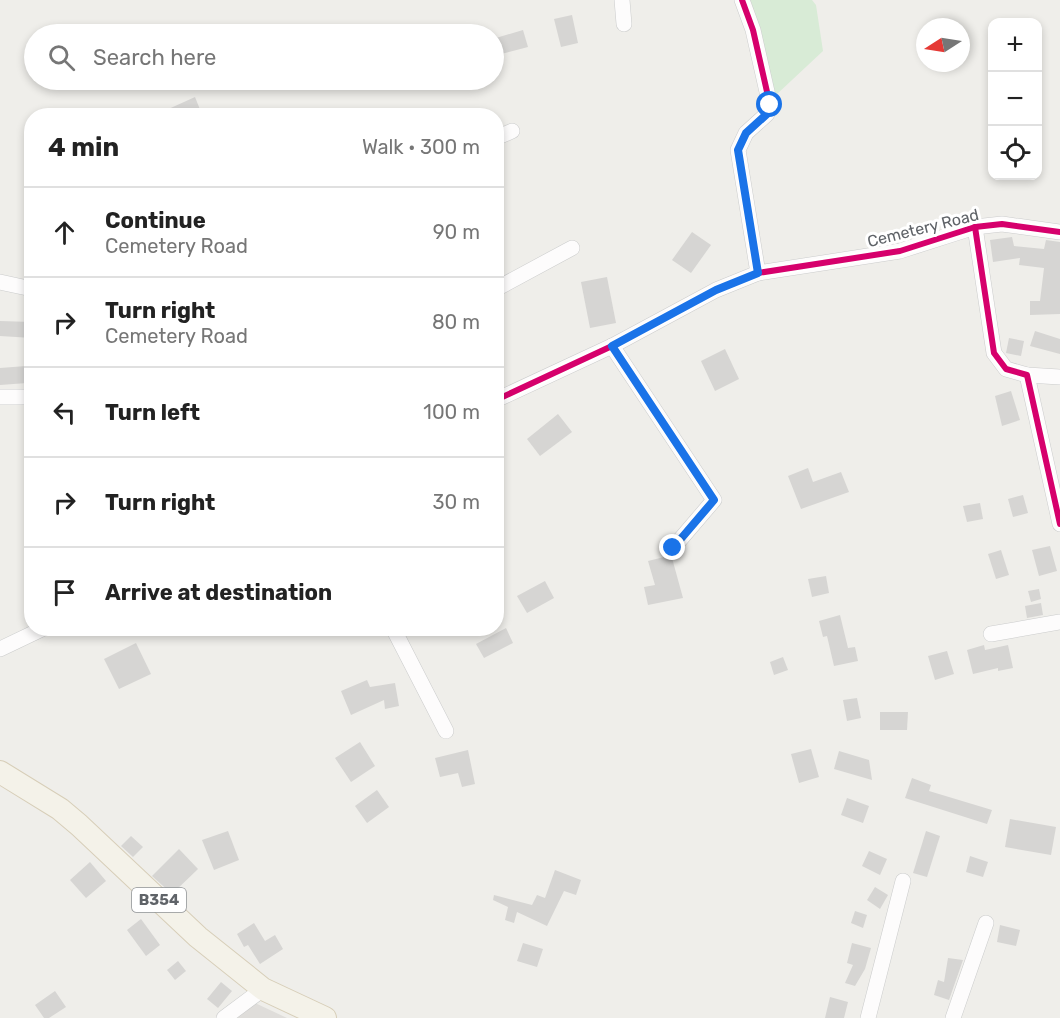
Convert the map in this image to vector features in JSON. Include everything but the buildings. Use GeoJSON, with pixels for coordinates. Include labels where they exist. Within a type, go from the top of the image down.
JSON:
{"type":"FeatureCollection","features":[{"type":"Feature","properties":{"kind":"main road","name":"B354"},"geometry":{"type":"LineString","coordinates":[[0,772],[60,809],[198,937],[263,989],[325,1018]]}},
{"type":"Feature","properties":{"kind":"street"},"geometry":{"type":"LineString","coordinates":[[622,0],[624,24]]}},
{"type":"Feature","properties":{"kind":"street"},"geometry":{"type":"LineString","coordinates":[[742,0],[753,30],[770,105],[767,114],[746,133],[738,150],[758,273]]}},
{"type":"Feature","properties":{"kind":"street"},"geometry":{"type":"LineString","coordinates":[[504,134],[512,131]]}},
{"type":"Feature","properties":{"kind":"street","name":"Cemetery Road"},"geometry":{"type":"LineString","coordinates":[[504,396],[612,346],[716,290],[758,273],[900,251],[975,227],[1002,224],[1060,232]]}},
{"type":"Feature","properties":{"kind":"street"},"geometry":{"type":"LineString","coordinates":[[975,227],[994,352],[1006,369],[1027,375],[1060,377]]}},
{"type":"Feature","properties":{"kind":"street"},"geometry":{"type":"LineString","coordinates":[[504,285],[572,249]]}},
{"type":"Feature","properties":{"kind":"street"},"geometry":{"type":"LineString","coordinates":[[0,282],[24,287]]}},
{"type":"Feature","properties":{"kind":"street"},"geometry":{"type":"LineString","coordinates":[[612,346],[714,500],[673,548]]}},
{"type":"Feature","properties":{"kind":"street"},"geometry":{"type":"LineString","coordinates":[[1027,375],[1060,527]]}},
{"type":"Feature","properties":{"kind":"street"},"geometry":{"type":"LineString","coordinates":[[0,396],[24,397]]}},
{"type":"Feature","properties":{"kind":"street"},"geometry":{"type":"LineString","coordinates":[[991,634],[1060,622]]}},
{"type":"Feature","properties":{"kind":"street"},"geometry":{"type":"LineString","coordinates":[[0,649],[27,636]]}},
{"type":"Feature","properties":{"kind":"street"},"geometry":{"type":"LineString","coordinates":[[397,636],[446,731]]}},
{"type":"Feature","properties":{"kind":"street"},"geometry":{"type":"LineString","coordinates":[[868,1018],[903,881]]}},
{"type":"Feature","properties":{"kind":"street"},"geometry":{"type":"LineString","coordinates":[[953,1018],[986,923]]}},
{"type":"Feature","properties":{"kind":"street"},"geometry":{"type":"LineString","coordinates":[[224,1018],[263,989]]}},
{"type":"Feature","properties":{"kind":"shaded area"},"geometry":{"type":"Polygon","coordinates":[[[253,1002],[287,1018],[234,1018],[253,1002]]]}},
{"type":"Feature","properties":{"kind":"green space"},"geometry":{"type":"Polygon","coordinates":[[[745,0],[812,0],[816,5],[823,51],[776,95],[745,0]]]}},
{"type":"Feature","properties":{"kind":"cycle path"},"geometry":{"type":"LineString","coordinates":[[742,0],[753,30],[770,105],[767,114],[746,133],[738,150],[758,273]]}},
{"type":"Feature","properties":{"kind":"cycle path"},"geometry":{"type":"LineString","coordinates":[[504,396],[612,346],[716,290],[758,273],[900,251],[975,227],[1002,224],[1060,232]]}},
{"type":"Feature","properties":{"kind":"cycle path"},"geometry":{"type":"LineString","coordinates":[[975,227],[994,353],[1006,369],[1027,375],[1060,524]]}},
{"type":"Feature","properties":{"kind":"cycle path"},"geometry":{"type":"LineString","coordinates":[[612,346],[714,500],[673,548]]}},
{"type":"Feature","properties":{"kind":"route"},"geometry":{"type":"LineString","coordinates":[[673,548],[714,500],[612,346],[716,290],[758,273],[738,150],[746,133],[767,114],[770,105]]}}]}
